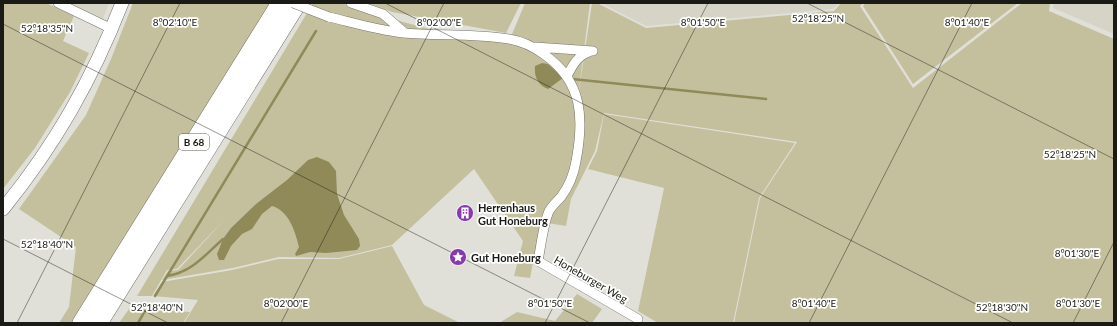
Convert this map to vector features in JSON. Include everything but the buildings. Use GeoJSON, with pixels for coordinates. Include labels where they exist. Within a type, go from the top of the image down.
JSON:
{"type":"FeatureCollection","features":[{"type":"Feature","properties":{"kind":"highway","name":"B 68"},"geometry":{"type":"LineString","coordinates":[[114,285],[280,3]]}},
{"type":"Feature","properties":{"kind":"highway","name":"B 68"},"geometry":{"type":"LineString","coordinates":[[81,323],[102,304],[298,3]]}},
{"type":"Feature","properties":{"kind":"highway","name":"B 68"},"geometry":{"type":"LineString","coordinates":[[99,323],[102,304]]}},
{"type":"Feature","properties":{"kind":"street"},"geometry":{"type":"LineString","coordinates":[[58,3],[112,29]]}},
{"type":"Feature","properties":{"kind":"street"},"geometry":{"type":"LineString","coordinates":[[3,209],[50,146],[74,109],[112,29],[122,3]]}},
{"type":"Feature","properties":{"kind":"street","name":"Honeburger Weg"},"geometry":{"type":"LineString","coordinates":[[293,3],[329,17],[376,30],[405,33],[480,35],[510,39],[533,47],[548,57],[568,78],[577,96],[580,116],[576,160],[569,184],[550,210],[538,261],[638,319]]}},
{"type":"Feature","properties":{"kind":"street"},"geometry":{"type":"LineString","coordinates":[[351,3],[382,14],[405,33]]}},
{"type":"Feature","properties":{"kind":"street","name":"Honeburger Weg"},"geometry":{"type":"LineString","coordinates":[[533,47],[593,51],[582,54],[578,58],[568,78]]}},
{"type":"Feature","properties":{"kind":"shaded area"},"geometry":{"type":"Polygon","coordinates":[[[3,3],[46,3],[74,16],[63,41],[89,53],[70,92],[35,148],[3,189],[3,3]]]}},
{"type":"Feature","properties":{"kind":"shaded area"},"geometry":{"type":"Polygon","coordinates":[[[69,3],[109,3],[103,19],[69,3]]]}},
{"type":"Feature","properties":{"kind":"shaded area"},"geometry":{"type":"Polygon","coordinates":[[[133,3],[271,3],[73,323],[59,323],[69,307],[76,247],[19,209],[86,115],[111,59],[133,3]]]}},
{"type":"Feature","properties":{"kind":"shaded area"},"geometry":{"type":"Polygon","coordinates":[[[313,3],[344,3],[348,7],[459,37],[510,39],[525,3],[590,3],[578,97],[592,3],[597,3],[646,28],[834,11],[841,3],[863,3],[860,6],[913,88],[1022,3],[1050,3],[1049,11],[1114,39],[1114,323],[734,323],[760,198],[797,142],[604,113],[595,151],[571,199],[566,226],[541,222],[530,278],[514,276],[523,241],[474,169],[392,245],[339,258],[279,257],[233,268],[162,280],[168,271],[178,270],[225,219],[177,269],[167,270],[152,296],[137,296],[313,3]]]}},
{"type":"Feature","properties":{"kind":"shaded area"},"geometry":{"type":"Polygon","coordinates":[[[368,3],[521,3],[506,33],[392,12],[368,3]]]}},
{"type":"Feature","properties":{"kind":"shaded area"},"geometry":{"type":"Polygon","coordinates":[[[601,3],[839,3],[833,9],[646,26],[601,3]]]}},
{"type":"Feature","properties":{"kind":"shaded area"},"geometry":{"type":"Polygon","coordinates":[[[865,3],[1018,3],[913,84],[863,6],[865,3]]]}},
{"type":"Feature","properties":{"kind":"shaded area"},"geometry":{"type":"Polygon","coordinates":[[[1054,3],[1114,3],[1114,34],[1053,8],[1054,3]]]}},
{"type":"Feature","properties":{"kind":"shaded area"},"geometry":{"type":"Polygon","coordinates":[[[542,63],[548,64],[563,78],[548,89],[539,83],[535,74],[535,66],[542,63]]]}},
{"type":"Feature","properties":{"kind":"shaded area"},"geometry":{"type":"Polygon","coordinates":[[[604,114],[795,143],[759,198],[733,323],[658,323],[638,311],[664,188],[588,169],[597,151],[604,114]]]}},
{"type":"Feature","properties":{"kind":"shaded area"},"geometry":{"type":"Polygon","coordinates":[[[317,157],[329,162],[336,171],[337,194],[344,215],[359,239],[360,246],[357,250],[326,253],[310,252],[296,256],[295,254],[299,247],[290,222],[283,212],[272,206],[262,214],[252,229],[242,234],[231,246],[224,260],[219,260],[217,254],[223,239],[231,228],[256,204],[287,180],[308,160],[317,157]]]}},
{"type":"Feature","properties":{"kind":"shaded area"},"geometry":{"type":"Polygon","coordinates":[[[392,246],[424,305],[460,323],[184,323],[198,300],[153,296],[162,282],[232,270],[278,259],[339,259],[392,246]]]}},
{"type":"Feature","properties":{"kind":"shaded area"},"geometry":{"type":"Polygon","coordinates":[[[577,294],[602,309],[592,323],[499,323],[517,312],[555,321],[577,294]]]}},
{"type":"Feature","properties":{"kind":"shaded area"},"geometry":{"type":"Polygon","coordinates":[[[129,309],[147,309],[137,323],[119,323],[129,309]]]}},
{"type":"Feature","properties":{"kind":"shaded area"},"geometry":{"type":"Polygon","coordinates":[[[148,309],[190,312],[183,323],[139,323],[148,309]]]}},
{"type":"Feature","properties":{"kind":"waterway"},"geometry":{"type":"LineString","coordinates":[[155,296],[316,31]]}},
{"type":"Feature","properties":{"kind":"waterway"},"geometry":{"type":"LineString","coordinates":[[572,79],[766,99]]}},
{"type":"Feature","properties":{"kind":"waterway"},"geometry":{"type":"LineString","coordinates":[[167,276],[176,274],[191,267],[223,239]]}},
{"type":"Feature","properties":{"kind":"waterway"},"geometry":{"type":"LineString","coordinates":[[138,323],[145,311]]}},
{"type":"Feature","properties":{"kind":"place","name":"Herrenhaus Gut Honeburg"},"geometry":{"type":"Point","coordinates":[465,213]}},
{"type":"Feature","properties":{"kind":"place","name":"Gut Honeburg"},"geometry":{"type":"Point","coordinates":[458,257]}}]}
